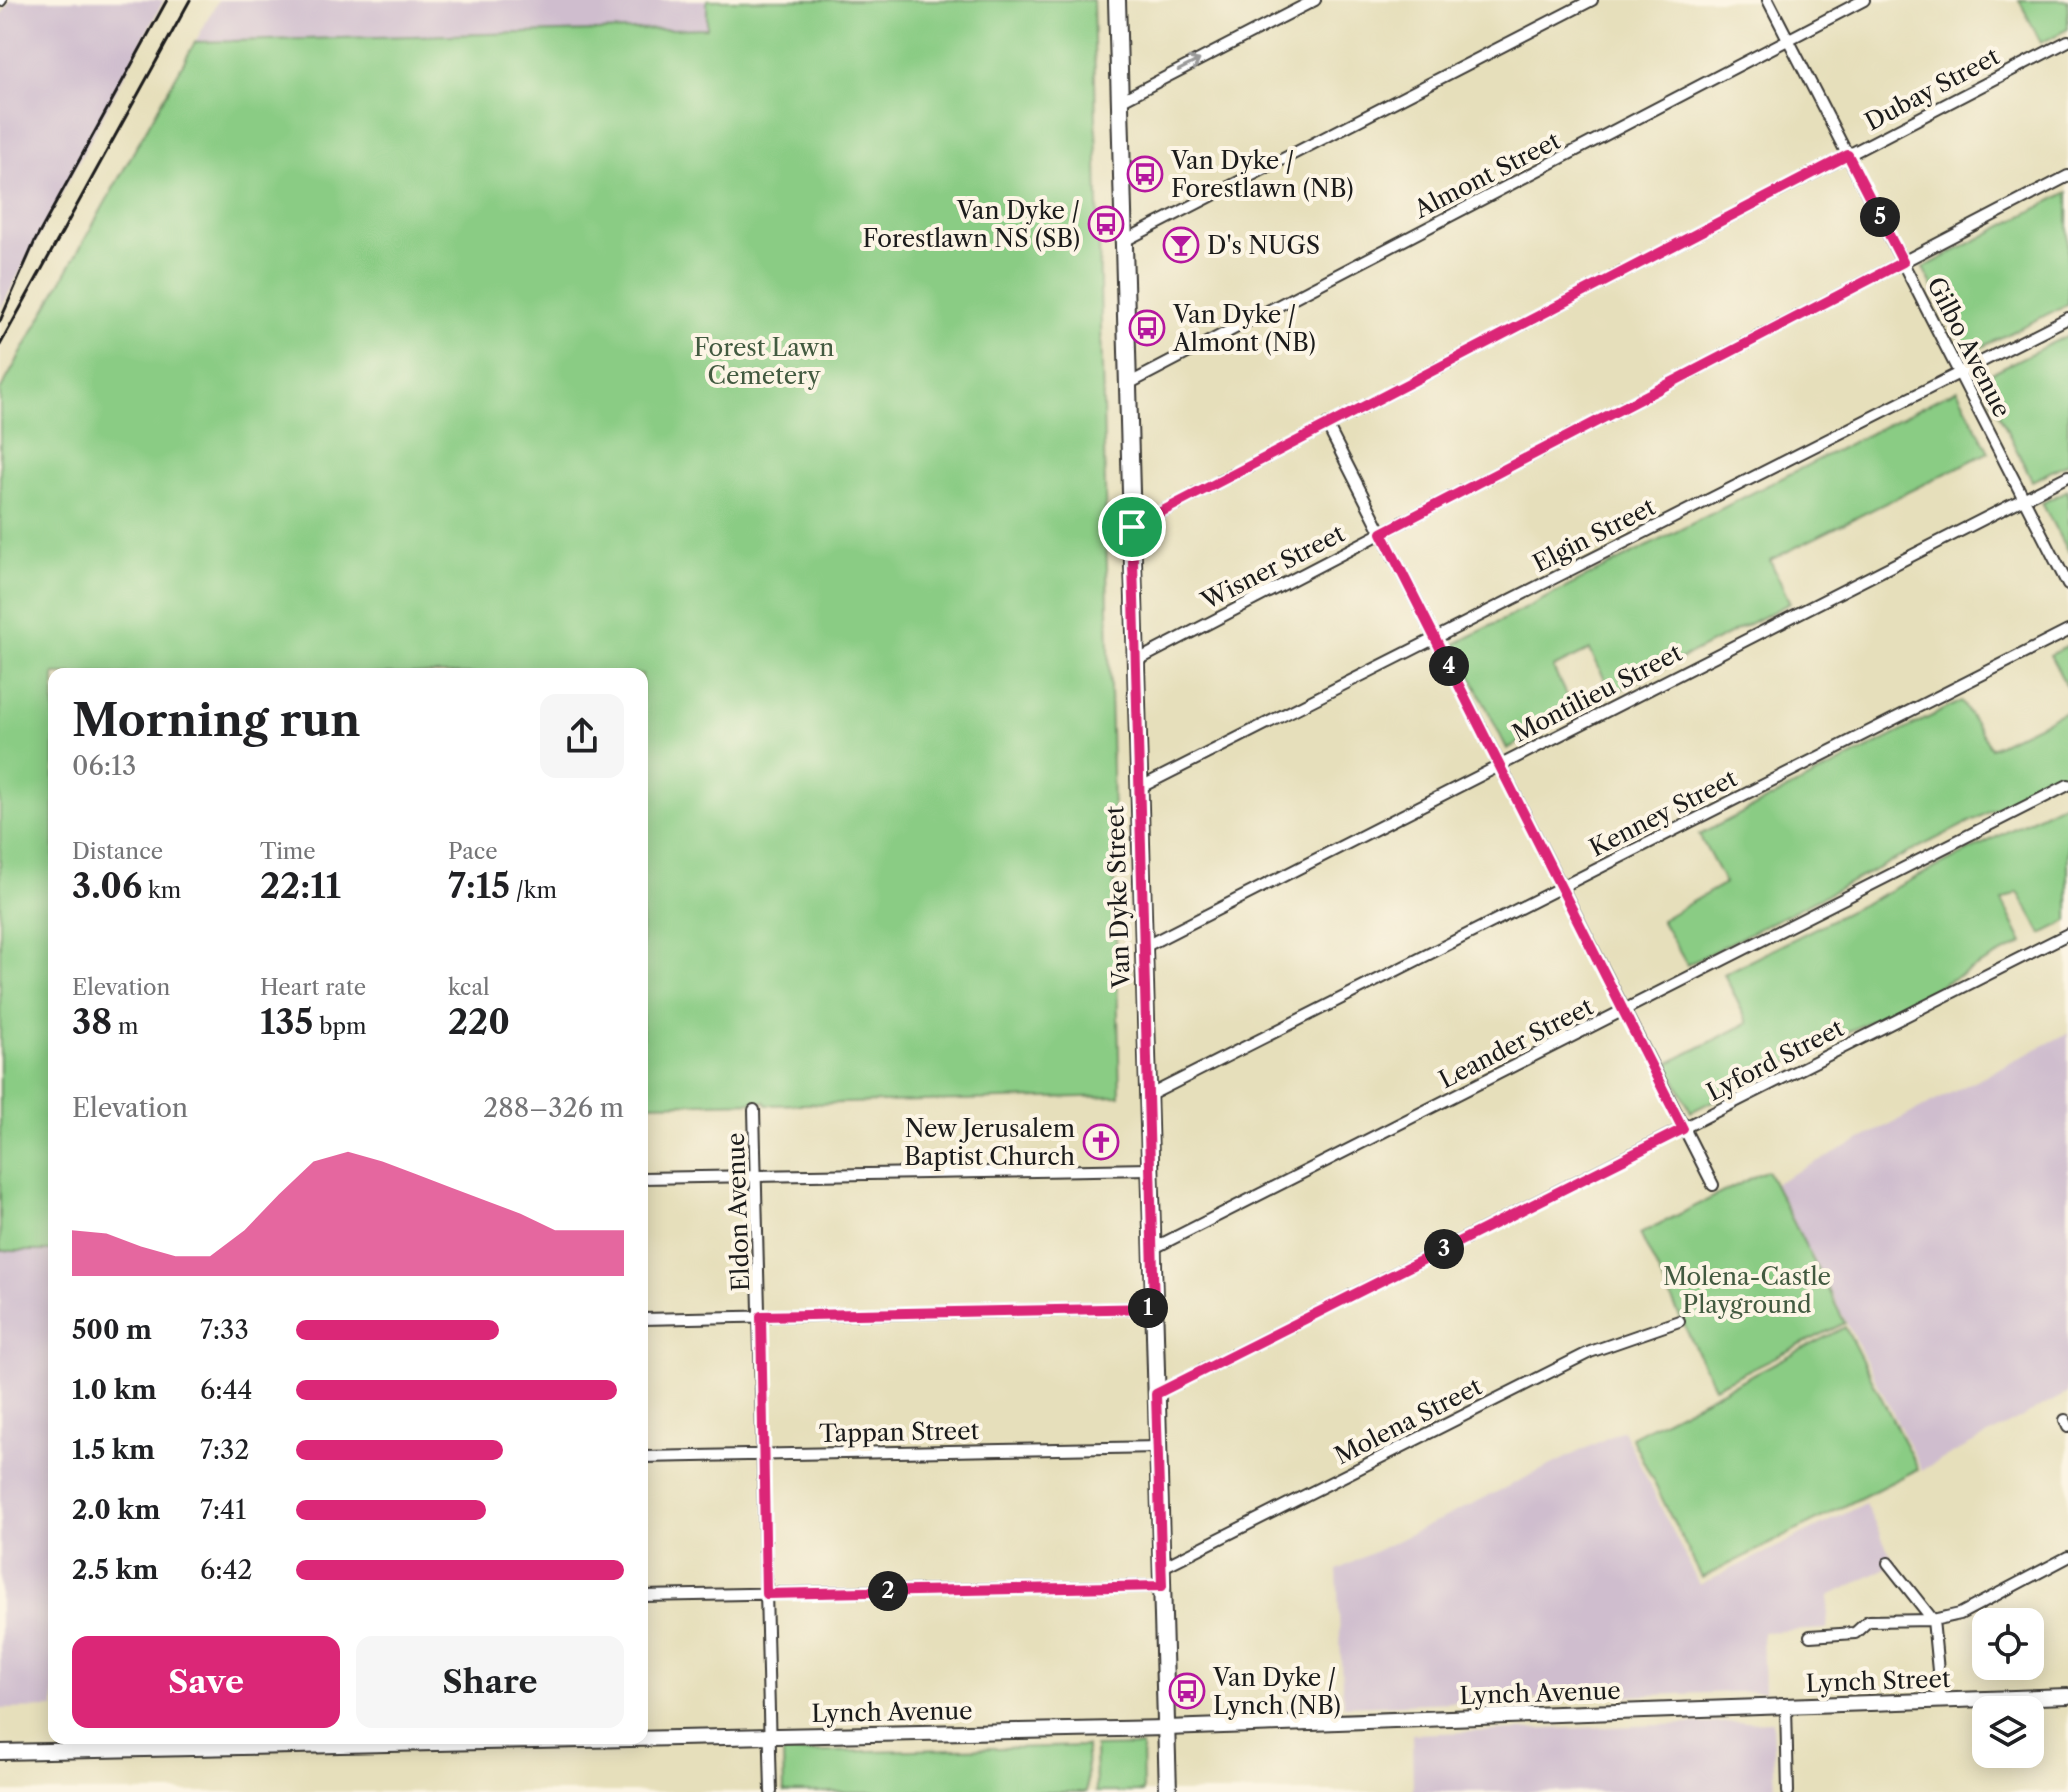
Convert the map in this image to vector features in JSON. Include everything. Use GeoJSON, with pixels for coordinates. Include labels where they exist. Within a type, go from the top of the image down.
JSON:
{"type":"FeatureCollection","features":[{"type":"Feature","properties":{"kind":"main road","name":"Van Dyke Street"},"geometry":{"type":"LineString","coordinates":[[1117,0],[1168,1792]]}},
{"type":"Feature","properties":{"kind":"street"},"geometry":{"type":"LineString","coordinates":[[1120,101],[1315,0]]}},
{"type":"Feature","properties":{"kind":"street"},"geometry":{"type":"LineString","coordinates":[[1124,241],[1592,0]]}},
{"type":"Feature","properties":{"kind":"street","name":"Gilbo Avenue"},"geometry":{"type":"LineString","coordinates":[[1768,0],[2068,585]]}},
{"type":"Feature","properties":{"kind":"street","name":"Almont Street"},"geometry":{"type":"LineString","coordinates":[[1128,384],[1864,0]]}},
{"type":"Feature","properties":{"kind":"street","name":"Dubay Street"},"geometry":{"type":"LineString","coordinates":[[1132,527],[2068,41]]}},
{"type":"Feature","properties":{"kind":"street","name":"Wisner Street"},"geometry":{"type":"LineString","coordinates":[[1136,661],[2068,176]]}},
{"type":"Feature","properties":{"kind":"street","name":"Elgin Street"},"geometry":{"type":"LineString","coordinates":[[1139,788],[2068,318]]}},
{"type":"Feature","properties":{"kind":"street"},"geometry":{"type":"LineString","coordinates":[[1327,425],[1713,1185]]}},
{"type":"Feature","properties":{"kind":"street","name":"Montilieu Street"},"geometry":{"type":"LineString","coordinates":[[1144,947],[2068,476]]}},
{"type":"Feature","properties":{"kind":"street","name":"Kenney Street"},"geometry":{"type":"LineString","coordinates":[[1148,1096],[2068,631]]}},
{"type":"Feature","properties":{"kind":"street","name":"Leander Street"},"geometry":{"type":"LineString","coordinates":[[1152,1249],[2068,785]]}},
{"type":"Feature","properties":{"kind":"street","name":"Lyford Street"},"geometry":{"type":"LineString","coordinates":[[1156,1394],[2068,934]]}},
{"type":"Feature","properties":{"kind":"street","name":"Eldon Avenue"},"geometry":{"type":"LineString","coordinates":[[754,1110],[771,1792]]}},
{"type":"Feature","properties":{"kind":"street"},"geometry":{"type":"LineString","coordinates":[[648,1178],[1150,1169]]}},
{"type":"Feature","properties":{"kind":"street"},"geometry":{"type":"LineString","coordinates":[[648,1319],[1154,1308]]}},
{"type":"Feature","properties":{"kind":"street","name":"Molena Street"},"geometry":{"type":"LineString","coordinates":[[1161,1568],[1590,1352],[1679,1321]]}},
{"type":"Feature","properties":{"kind":"street","name":"Tappan Street"},"geometry":{"type":"LineString","coordinates":[[648,1457],[1158,1447]]}},
{"type":"Feature","properties":{"kind":"street"},"geometry":{"type":"LineString","coordinates":[[1810,1636],[1855,1633],[1868,1621],[1933,1620],[1960,1614],[2068,1557]]}},
{"type":"Feature","properties":{"kind":"street"},"geometry":{"type":"LineString","coordinates":[[1888,1563],[1933,1620],[1941,1701]]}},
{"type":"Feature","properties":{"kind":"street"},"geometry":{"type":"LineString","coordinates":[[648,1596],[1162,1586]]}},
{"type":"Feature","properties":{"kind":"street","name":"Lynch Street"},"geometry":{"type":"LineString","coordinates":[[1786,1706],[2068,1696]]}},
{"type":"Feature","properties":{"kind":"street"},"geometry":{"type":"LineString","coordinates":[[1786,1706],[1788,1792]]}},
{"type":"Feature","properties":{"kind":"street","name":"Lynch Avenue"},"geometry":{"type":"LineString","coordinates":[[648,1738],[1166,1728],[1786,1706]]}},
{"type":"Feature","properties":{"kind":"street","name":"Lynch Avenue"},"geometry":{"type":"LineString","coordinates":[[0,1752],[233,1744]]}},
{"type":"Feature","properties":{"kind":"shaded area"},"geometry":{"type":"Polygon","coordinates":[[[10,0],[164,0],[0,310],[0,18],[10,0]]]}},
{"type":"Feature","properties":{"kind":"shaded area"},"geometry":{"type":"Polygon","coordinates":[[[218,0],[707,0],[708,28],[196,41],[218,0]]]}},
{"type":"Feature","properties":{"kind":"shaded area"},"geometry":{"type":"Polygon","coordinates":[[[2068,1033],[2068,1393],[1922,1470],[1775,1183],[2068,1033]]]}},
{"type":"Feature","properties":{"kind":"shaded area"},"geometry":{"type":"Polygon","coordinates":[[[0,1251],[48,1251],[48,1708],[0,1709],[0,1251]]]}},
{"type":"Feature","properties":{"kind":"shaded area"},"geometry":{"type":"Polygon","coordinates":[[[1623,1430],[1699,1585],[1865,1504],[1895,1564],[1829,1596],[1827,1629],[1762,1632],[1764,1691],[1343,1706],[1337,1570],[1623,1430]]]}},
{"type":"Feature","properties":{"kind":"shaded area"},"geometry":{"type":"Polygon","coordinates":[[[1772,1721],[1775,1792],[1413,1792],[1412,1734],[1772,1721]]]}},
{"type":"Feature","properties":{"kind":"green space","name":"Forest Lawn Cemetery"},"geometry":{"type":"Polygon","coordinates":[[[707,0],[1093,0],[1120,1096],[767,1105],[766,1102],[648,1104],[648,668],[48,668],[48,1251],[0,1251],[0,391],[195,42],[707,28],[707,0]]]}},
{"type":"Feature","properties":{"kind":"green space"},"geometry":{"type":"Polygon","coordinates":[[[2019,0],[2068,0],[2068,29],[2041,43],[2019,0]]]}},
{"type":"Feature","properties":{"kind":"green space"},"geometry":{"type":"Polygon","coordinates":[[[2068,192],[2068,304],[1968,354],[1923,268],[2068,192]]]}},
{"type":"Feature","properties":{"kind":"green space"},"geometry":{"type":"Polygon","coordinates":[[[2068,335],[2068,463],[2032,481],[1981,378],[2068,335]]]}},
{"type":"Feature","properties":{"kind":"green space"},"geometry":{"type":"Polygon","coordinates":[[[1957,389],[1989,452],[1770,560],[1790,603],[1612,694],[1590,650],[1553,668],[1575,714],[1507,749],[1455,644],[1957,389]]]}},
{"type":"Feature","properties":{"kind":"green space"},"geometry":{"type":"Polygon","coordinates":[[[2068,490],[2068,553],[2042,503],[2068,490]]]}},
{"type":"Feature","properties":{"kind":"green space"},"geometry":{"type":"Polygon","coordinates":[[[2068,646],[2068,689],[2050,655],[2068,646]]]}},
{"type":"Feature","properties":{"kind":"green space"},"geometry":{"type":"Polygon","coordinates":[[[1961,701],[1991,748],[2068,710],[2068,772],[1687,965],[1661,920],[1725,883],[1699,835],[1961,701]]]}},
{"type":"Feature","properties":{"kind":"green space"},"geometry":{"type":"Polygon","coordinates":[[[2068,801],[2068,921],[2042,934],[2018,892],[2002,901],[2023,943],[1691,1112],[1667,1064],[1748,1023],[1724,974],[2068,801]]]}},
{"type":"Feature","properties":{"kind":"green space","name":"Molena-Castle Playground"},"geometry":{"type":"Polygon","coordinates":[[[1767,1170],[1845,1323],[1714,1387],[1640,1234],[1767,1170]]]}},
{"type":"Feature","properties":{"kind":"green space"},"geometry":{"type":"Polygon","coordinates":[[[1845,1327],[1918,1469],[1702,1578],[1631,1437],[1845,1327]]]}},
{"type":"Feature","properties":{"kind":"green space"},"geometry":{"type":"Polygon","coordinates":[[[1086,1746],[1087,1792],[784,1792],[783,1753],[1086,1746]]]}},
{"type":"Feature","properties":{"kind":"green space"},"geometry":{"type":"Polygon","coordinates":[[[1142,1746],[1143,1792],[1096,1792],[1095,1747],[1142,1746]]]}},
{"type":"Feature","properties":{"kind":"railway"},"geometry":{"type":"LineString","coordinates":[[0,321],[35,241],[167,0]]}},
{"type":"Feature","properties":{"kind":"railway"},"geometry":{"type":"LineString","coordinates":[[0,345],[190,0]]}},
{"type":"Feature","properties":{"kind":"place","name":"Van Dyke / Forestlawn (NB)"},"geometry":{"type":"Point","coordinates":[1145,174]}},
{"type":"Feature","properties":{"kind":"place","name":"Van Dyke / Forestlawn NS (SB)"},"geometry":{"type":"Point","coordinates":[1106,224]}},
{"type":"Feature","properties":{"kind":"place","name":"D's NUGS"},"geometry":{"type":"Point","coordinates":[1181,245]}},
{"type":"Feature","properties":{"kind":"place","name":"Van Dyke / Almont (NB)"},"geometry":{"type":"Point","coordinates":[1147,328]}},
{"type":"Feature","properties":{"kind":"place","name":"New Jerusalem Baptist Church"},"geometry":{"type":"Point","coordinates":[1101,1142]}},
{"type":"Feature","properties":{"kind":"place","name":"Van Dyke / Lynch (NB)"},"geometry":{"type":"Point","coordinates":[1187,1691]}},
{"type":"Feature","properties":{"kind":"route"},"geometry":{"type":"LineString","coordinates":[[1848,155],[1903,262],[1382,533],[1683,1129],[1156,1394],[1162,1586],[766,1594],[761,1316],[1154,1308],[1132,527],[1848,155]]}}]}
